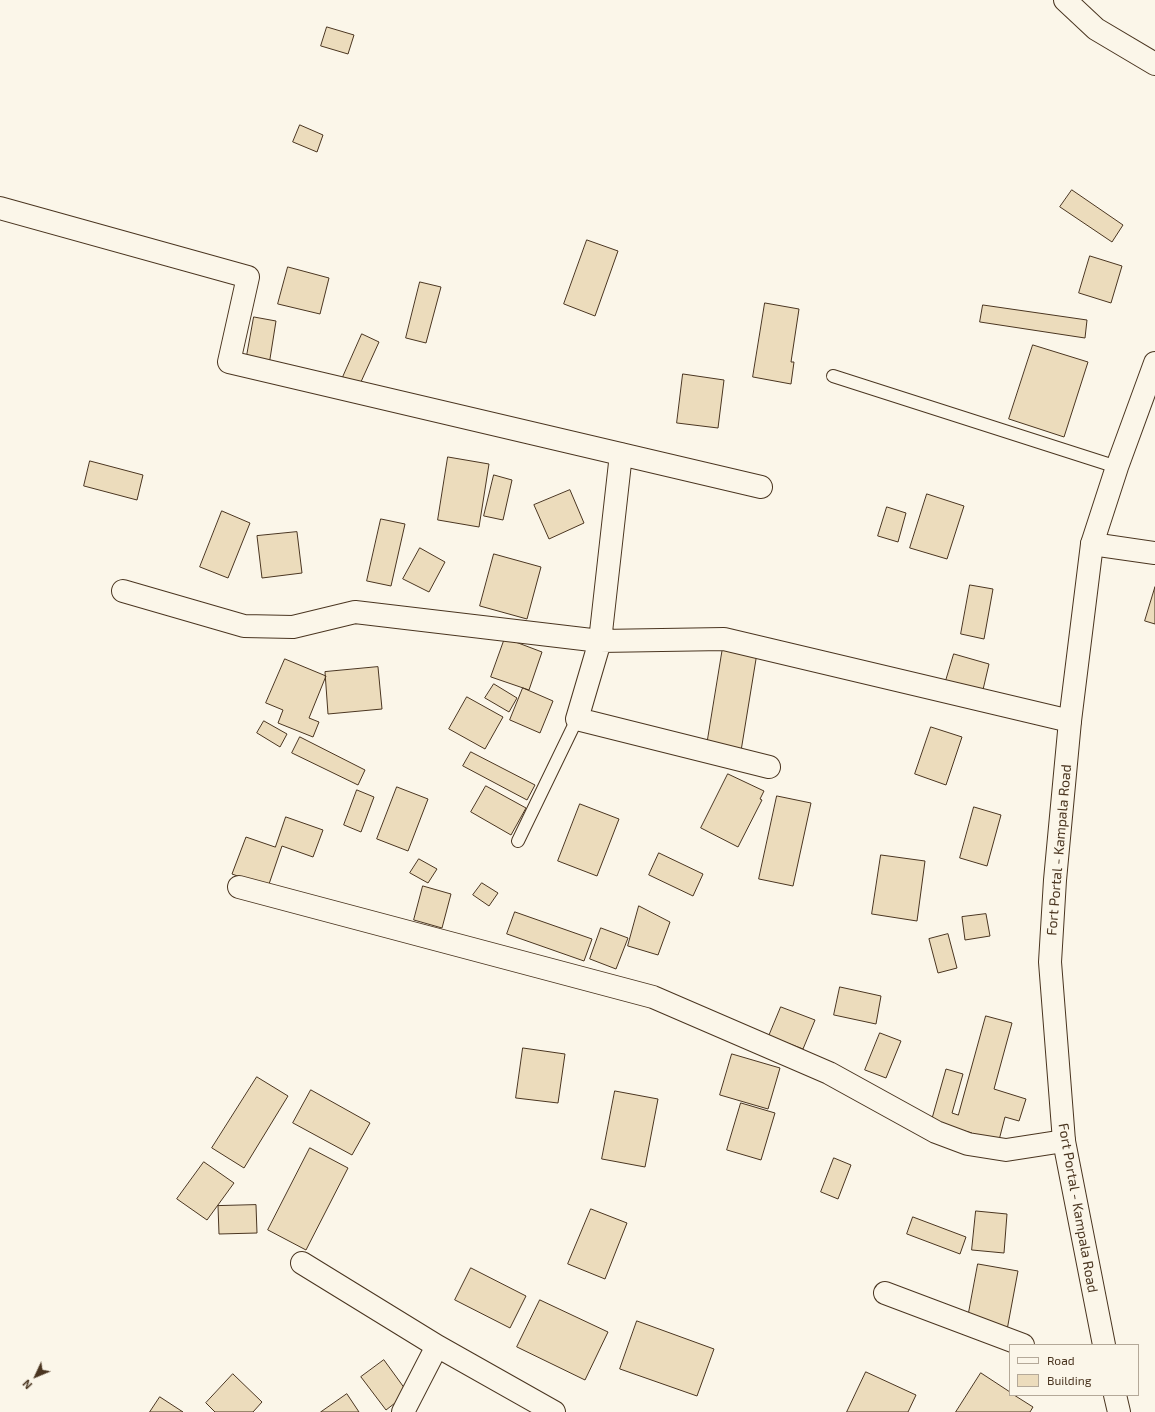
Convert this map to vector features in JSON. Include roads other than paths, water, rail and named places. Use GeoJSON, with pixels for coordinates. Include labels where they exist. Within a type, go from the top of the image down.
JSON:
{"type":"FeatureCollection","features":[{"type":"Feature","properties":{"kind":"street"},"geometry":{"type":"LineString","coordinates":[[1065,0],[1096,29],[1155,64]]}},
{"type":"Feature","properties":{"kind":"street"},"geometry":{"type":"LineString","coordinates":[[0,208],[248,277],[229,362],[761,487]]}},
{"type":"Feature","properties":{"kind":"street","name":"Fort Portal - Kampala Road"},"geometry":{"type":"LineString","coordinates":[[1104,1344],[1064,1142],[1050,962],[1055,880],[1070,721],[1092,544],[1155,363]]}},
{"type":"Feature","properties":{"kind":"street"},"geometry":{"type":"LineString","coordinates":[[621,454],[600,641],[578,719],[769,767]]}},
{"type":"Feature","properties":{"kind":"street"},"geometry":{"type":"LineString","coordinates":[[1092,544],[1155,552]]}},
{"type":"Feature","properties":{"kind":"street"},"geometry":{"type":"LineString","coordinates":[[123,591],[244,626],[293,627],[355,612],[600,641],[724,639],[1070,721]]}},
{"type":"Feature","properties":{"kind":"street"},"geometry":{"type":"LineString","coordinates":[[239,887],[653,997],[829,1073],[936,1132],[968,1144],[1006,1150],[1064,1142]]}},
{"type":"Feature","properties":{"kind":"street"},"geometry":{"type":"LineString","coordinates":[[302,1263],[437,1346],[554,1412]]}},
{"type":"Feature","properties":{"kind":"street"},"geometry":{"type":"LineString","coordinates":[[885,1293],[1020,1344]]}},
{"type":"Feature","properties":{"kind":"street"},"geometry":{"type":"LineString","coordinates":[[403,1412],[437,1346]]}},
{"type":"Feature","properties":{"kind":"lane"},"geometry":{"type":"LineString","coordinates":[[833,376],[1118,467]]}},
{"type":"Feature","properties":{"kind":"lane"},"geometry":{"type":"LineString","coordinates":[[518,841],[578,719]]}}]}
